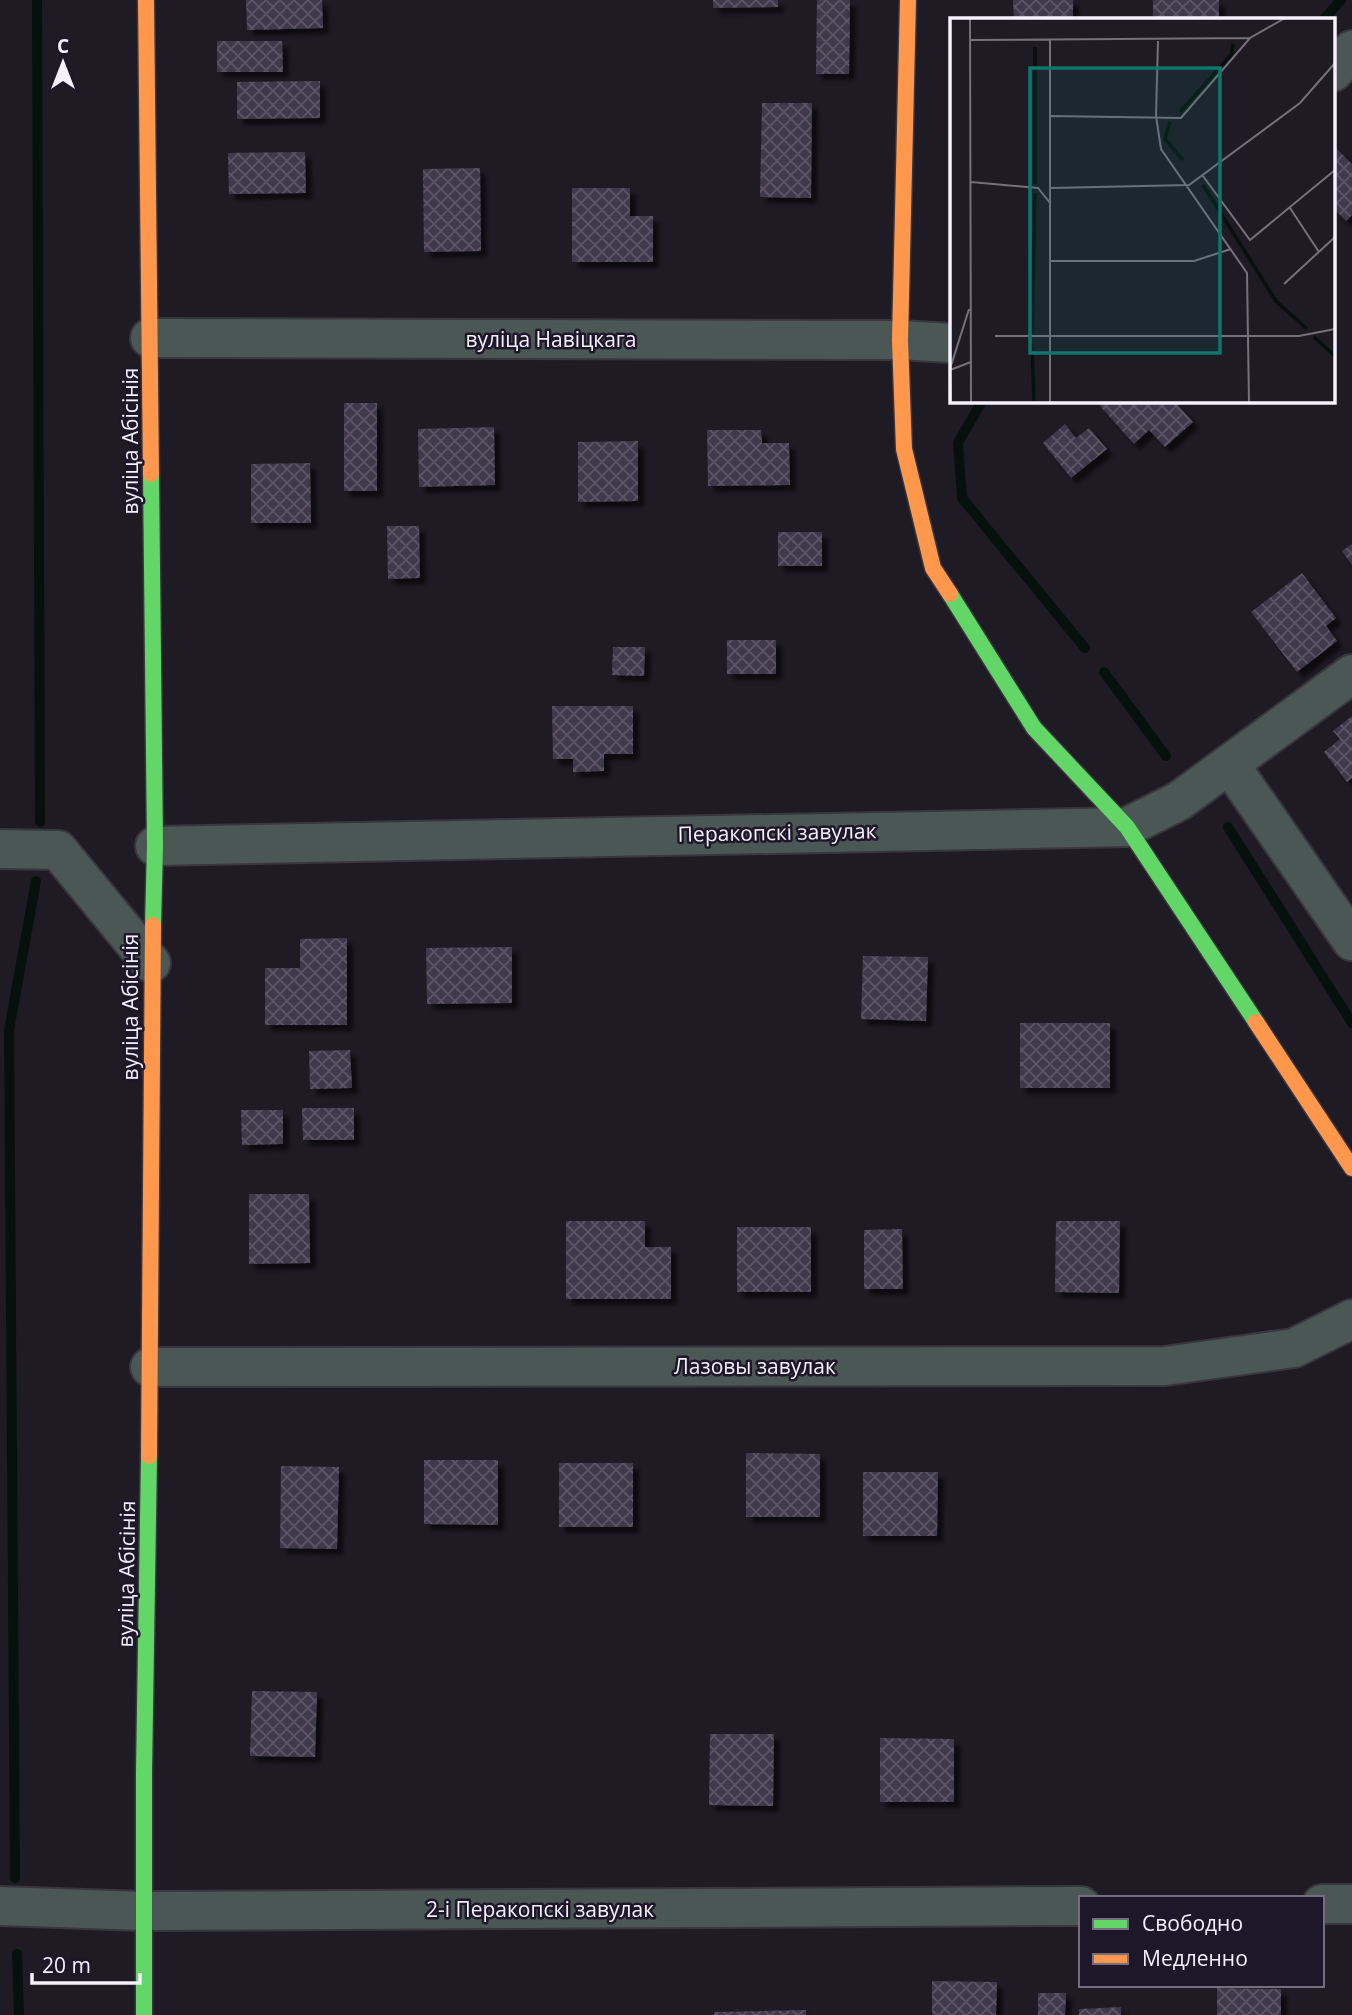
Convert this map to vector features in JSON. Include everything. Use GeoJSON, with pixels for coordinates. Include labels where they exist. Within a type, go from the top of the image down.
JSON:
{"type":"FeatureCollection","features":[{"type":"Feature","properties":{"kind":"street","name":"вуліца Абісінія"},"geometry":{"type":"LineString","coordinates":[[144,2015],[142,1911],[150,1367],[151,963],[155,846],[146,0]]}},
{"type":"Feature","properties":{"kind":"street"},"geometry":{"type":"LineString","coordinates":[[908,0],[900,340],[904,449],[933,568],[1034,728],[1128,827],[1352,1168]]}},
{"type":"Feature","properties":{"kind":"street"},"geometry":{"type":"LineString","coordinates":[[1334,71],[1352,50]]}},
{"type":"Feature","properties":{"kind":"street","name":"вуліца Навіцкага"},"geometry":{"type":"LineString","coordinates":[[150,338],[900,340],[950,343]]}},
{"type":"Feature","properties":{"kind":"street","name":"Перакопскі завулак"},"geometry":{"type":"LineString","coordinates":[[155,846],[1128,827],[1179,801],[1352,674]]}},
{"type":"Feature","properties":{"kind":"street"},"geometry":{"type":"LineString","coordinates":[[1230,765],[1352,941]]}},
{"type":"Feature","properties":{"kind":"street"},"geometry":{"type":"LineString","coordinates":[[0,849],[58,850],[151,963]]}},
{"type":"Feature","properties":{"kind":"street","name":"Лазовы завулак"},"geometry":{"type":"LineString","coordinates":[[150,1367],[1165,1366],[1294,1348],[1352,1319]]}},
{"type":"Feature","properties":{"kind":"street"},"geometry":{"type":"LineString","coordinates":[[1324,1904],[1352,1904]]}},
{"type":"Feature","properties":{"kind":"street","name":"2-і Перакопскі завулак"},"geometry":{"type":"LineString","coordinates":[[0,1906],[142,1911],[1079,1906]]}},
{"type":"Feature","properties":{"kind":"building"},"geometry":{"type":"Polygon","coordinates":[[[246,0],[322,0],[323,28],[247,30],[246,0]]]}},
{"type":"Feature","properties":{"kind":"building"},"geometry":{"type":"Polygon","coordinates":[[[713,0],[778,0],[778,7],[713,8],[713,0]]]}},
{"type":"Feature","properties":{"kind":"building"},"geometry":{"type":"Polygon","coordinates":[[[817,0],[850,0],[849,74],[816,74],[817,0]]]}},
{"type":"Feature","properties":{"kind":"building"},"geometry":{"type":"Polygon","coordinates":[[[1013,0],[1073,0],[1073,18],[1014,18],[1013,0]]]}},
{"type":"Feature","properties":{"kind":"building"},"geometry":{"type":"Polygon","coordinates":[[[1153,0],[1219,0],[1219,18],[1153,18],[1153,0]]]}},
{"type":"Feature","properties":{"kind":"building"},"geometry":{"type":"Polygon","coordinates":[[[217,41],[282,41],[283,72],[217,72],[217,41]]]}},
{"type":"Feature","properties":{"kind":"building"},"geometry":{"type":"Polygon","coordinates":[[[320,81],[320,118],[237,119],[237,82],[320,81]]]}},
{"type":"Feature","properties":{"kind":"building"},"geometry":{"type":"Polygon","coordinates":[[[762,103],[812,103],[811,198],[760,197],[762,103]]]}},
{"type":"Feature","properties":{"kind":"building"},"geometry":{"type":"Polygon","coordinates":[[[1336,148],[1352,164],[1352,215],[1346,221],[1334,209],[1336,148]]]}},
{"type":"Feature","properties":{"kind":"building"},"geometry":{"type":"Polygon","coordinates":[[[305,152],[306,193],[229,194],[228,153],[305,152]]]}},
{"type":"Feature","properties":{"kind":"building"},"geometry":{"type":"Polygon","coordinates":[[[480,168],[481,251],[424,252],[423,169],[480,168]]]}},
{"type":"Feature","properties":{"kind":"building"},"geometry":{"type":"Polygon","coordinates":[[[572,188],[630,188],[630,216],[653,216],[653,262],[572,262],[572,188]]]}},
{"type":"Feature","properties":{"kind":"building"},"geometry":{"type":"Polygon","coordinates":[[[1105,402],[1175,402],[1193,422],[1165,447],[1149,430],[1134,444],[1100,406],[1105,402]]]}},
{"type":"Feature","properties":{"kind":"building"},"geometry":{"type":"Polygon","coordinates":[[[344,403],[377,403],[377,491],[344,491],[344,403]]]}},
{"type":"Feature","properties":{"kind":"building"},"geometry":{"type":"Polygon","coordinates":[[[1065,424],[1076,438],[1089,428],[1107,449],[1071,478],[1043,443],[1065,424]]]}},
{"type":"Feature","properties":{"kind":"building"},"geometry":{"type":"Polygon","coordinates":[[[494,427],[495,485],[419,487],[418,429],[494,427]]]}},
{"type":"Feature","properties":{"kind":"building"},"geometry":{"type":"Polygon","coordinates":[[[707,430],[761,430],[762,443],[789,443],[790,485],[708,486],[707,430]]]}},
{"type":"Feature","properties":{"kind":"building"},"geometry":{"type":"Polygon","coordinates":[[[638,441],[638,501],[578,502],[578,442],[638,441]]]}},
{"type":"Feature","properties":{"kind":"building"},"geometry":{"type":"Polygon","coordinates":[[[310,463],[311,523],[251,523],[251,464],[310,463]]]}},
{"type":"Feature","properties":{"kind":"building"},"geometry":{"type":"Polygon","coordinates":[[[387,526],[419,526],[420,578],[388,579],[387,526]]]}},
{"type":"Feature","properties":{"kind":"building"},"geometry":{"type":"Polygon","coordinates":[[[778,532],[822,532],[822,566],[778,566],[778,532]]]}},
{"type":"Feature","properties":{"kind":"building"},"geometry":{"type":"Polygon","coordinates":[[[1352,544],[1352,565],[1342,551],[1352,544]]]}},
{"type":"Feature","properties":{"kind":"building"},"geometry":{"type":"Polygon","coordinates":[[[1302,573],[1336,618],[1326,626],[1337,641],[1297,672],[1251,612],[1302,573]]]}},
{"type":"Feature","properties":{"kind":"building"},"geometry":{"type":"Polygon","coordinates":[[[727,640],[776,640],[776,674],[727,674],[727,640]]]}},
{"type":"Feature","properties":{"kind":"building"},"geometry":{"type":"Polygon","coordinates":[[[613,647],[645,647],[644,676],[612,675],[613,647]]]}},
{"type":"Feature","properties":{"kind":"building"},"geometry":{"type":"Polygon","coordinates":[[[552,706],[633,706],[633,754],[604,754],[604,771],[573,772],[573,759],[553,759],[552,706]]]}},
{"type":"Feature","properties":{"kind":"building"},"geometry":{"type":"Polygon","coordinates":[[[1352,716],[1352,778],[1347,782],[1324,752],[1340,739],[1333,731],[1352,716]]]}},
{"type":"Feature","properties":{"kind":"building"},"geometry":{"type":"Polygon","coordinates":[[[347,938],[347,1025],[265,1025],[265,968],[300,968],[300,939],[347,938]]]}},
{"type":"Feature","properties":{"kind":"building"},"geometry":{"type":"Polygon","coordinates":[[[512,947],[512,1003],[427,1004],[426,948],[512,947]]]}},
{"type":"Feature","properties":{"kind":"building"},"geometry":{"type":"Polygon","coordinates":[[[863,956],[928,957],[926,1021],[861,1019],[863,956]]]}},
{"type":"Feature","properties":{"kind":"building"},"geometry":{"type":"Polygon","coordinates":[[[1020,1023],[1110,1023],[1110,1088],[1020,1088],[1020,1023]]]}},
{"type":"Feature","properties":{"kind":"building"},"geometry":{"type":"Polygon","coordinates":[[[350,1050],[352,1088],[310,1089],[309,1051],[350,1050]]]}},
{"type":"Feature","properties":{"kind":"building"},"geometry":{"type":"Polygon","coordinates":[[[302,1108],[354,1108],[354,1140],[303,1140],[302,1108]]]}},
{"type":"Feature","properties":{"kind":"building"},"geometry":{"type":"Polygon","coordinates":[[[241,1110],[283,1110],[283,1144],[242,1145],[241,1110]]]}},
{"type":"Feature","properties":{"kind":"building"},"geometry":{"type":"Polygon","coordinates":[[[249,1194],[309,1194],[310,1263],[249,1264],[249,1194]]]}},
{"type":"Feature","properties":{"kind":"building"},"geometry":{"type":"Polygon","coordinates":[[[566,1221],[645,1221],[645,1247],[671,1247],[671,1299],[566,1299],[566,1221]]]}},
{"type":"Feature","properties":{"kind":"building"},"geometry":{"type":"Polygon","coordinates":[[[1056,1221],[1120,1221],[1119,1293],[1055,1292],[1056,1221]]]}},
{"type":"Feature","properties":{"kind":"building"},"geometry":{"type":"Polygon","coordinates":[[[737,1227],[811,1227],[811,1292],[737,1292],[737,1227]]]}},
{"type":"Feature","properties":{"kind":"building"},"geometry":{"type":"Polygon","coordinates":[[[902,1229],[903,1289],[864,1289],[864,1230],[902,1229]]]}},
{"type":"Feature","properties":{"kind":"building"},"geometry":{"type":"Polygon","coordinates":[[[746,1453],[820,1454],[820,1517],[746,1517],[746,1453]]]}},
{"type":"Feature","properties":{"kind":"building"},"geometry":{"type":"Polygon","coordinates":[[[424,1460],[498,1460],[498,1525],[424,1524],[424,1460]]]}},
{"type":"Feature","properties":{"kind":"building"},"geometry":{"type":"Polygon","coordinates":[[[559,1463],[633,1463],[633,1527],[559,1527],[559,1463]]]}},
{"type":"Feature","properties":{"kind":"building"},"geometry":{"type":"Polygon","coordinates":[[[281,1466],[339,1467],[337,1549],[280,1548],[281,1466]]]}},
{"type":"Feature","properties":{"kind":"building"},"geometry":{"type":"Polygon","coordinates":[[[863,1472],[938,1472],[937,1536],[863,1536],[863,1472]]]}},
{"type":"Feature","properties":{"kind":"building"},"geometry":{"type":"Polygon","coordinates":[[[252,1691],[317,1692],[315,1757],[250,1756],[252,1691]]]}},
{"type":"Feature","properties":{"kind":"building"},"geometry":{"type":"Polygon","coordinates":[[[710,1734],[774,1734],[773,1806],[709,1805],[710,1734]]]}},
{"type":"Feature","properties":{"kind":"building"},"geometry":{"type":"Polygon","coordinates":[[[880,1738],[954,1739],[954,1802],[880,1802],[880,1738]]]}},
{"type":"Feature","properties":{"kind":"building"},"geometry":{"type":"Polygon","coordinates":[[[932,1981],[997,1982],[996,2015],[932,2015],[932,1981]]]}},
{"type":"Feature","properties":{"kind":"building"},"geometry":{"type":"Polygon","coordinates":[[[1217,1988],[1281,1989],[1281,2015],[1217,2015],[1217,1988]]]}},
{"type":"Feature","properties":{"kind":"building"},"geometry":{"type":"Polygon","coordinates":[[[1038,1993],[1066,1993],[1065,2015],[1038,2015],[1038,1993]]]}},
{"type":"Feature","properties":{"kind":"building"},"geometry":{"type":"Polygon","coordinates":[[[1121,2007],[1121,2015],[1079,2015],[1079,2009],[1121,2007]]]}},
{"type":"Feature","properties":{"kind":"building"},"geometry":{"type":"Polygon","coordinates":[[[806,2010],[806,2015],[714,2015],[714,2012],[806,2010]]]}},
{"type":"Feature","properties":{"kind":"waterway"},"geometry":{"type":"LineString","coordinates":[[37,0],[40,822]]}},
{"type":"Feature","properties":{"kind":"waterway"},"geometry":{"type":"LineString","coordinates":[[1325,18],[1341,0]]}},
{"type":"Feature","properties":{"kind":"waterway"},"geometry":{"type":"LineString","coordinates":[[981,402],[958,443],[962,498],[1085,648]]}},
{"type":"Feature","properties":{"kind":"waterway"},"geometry":{"type":"LineString","coordinates":[[1104,672],[1166,756]]}},
{"type":"Feature","properties":{"kind":"waterway"},"geometry":{"type":"LineString","coordinates":[[1228,827],[1352,1023]]}},
{"type":"Feature","properties":{"kind":"waterway"},"geometry":{"type":"LineString","coordinates":[[15,1878],[9,1030],[36,881]]}},
{"type":"Feature","properties":{"kind":"waterway"},"geometry":{"type":"LineString","coordinates":[[17,1954],[19,2015]]}},
{"type":"Feature","properties":{"kind":"traffic: fast"},"geometry":{"type":"LineString","coordinates":[[151,474],[155,846],[153,925]]}},
{"type":"Feature","properties":{"kind":"traffic: fast"},"geometry":{"type":"LineString","coordinates":[[950,594],[1034,728],[1127,827],[1256,1022]]}},
{"type":"Feature","properties":{"kind":"traffic: fast"},"geometry":{"type":"LineString","coordinates":[[144,2015],[144,1773],[149,1456]]}},
{"type":"Feature","properties":{"kind":"traffic: slow"},"geometry":{"type":"LineString","coordinates":[[146,0],[151,474]]}},
{"type":"Feature","properties":{"kind":"traffic: slow"},"geometry":{"type":"LineString","coordinates":[[908,0],[900,340],[904,449],[933,568],[950,594]]}},
{"type":"Feature","properties":{"kind":"traffic: slow"},"geometry":{"type":"LineString","coordinates":[[149,1456],[153,925]]}},
{"type":"Feature","properties":{"kind":"traffic: slow"},"geometry":{"type":"LineString","coordinates":[[1256,1022],[1352,1168]]}}]}
